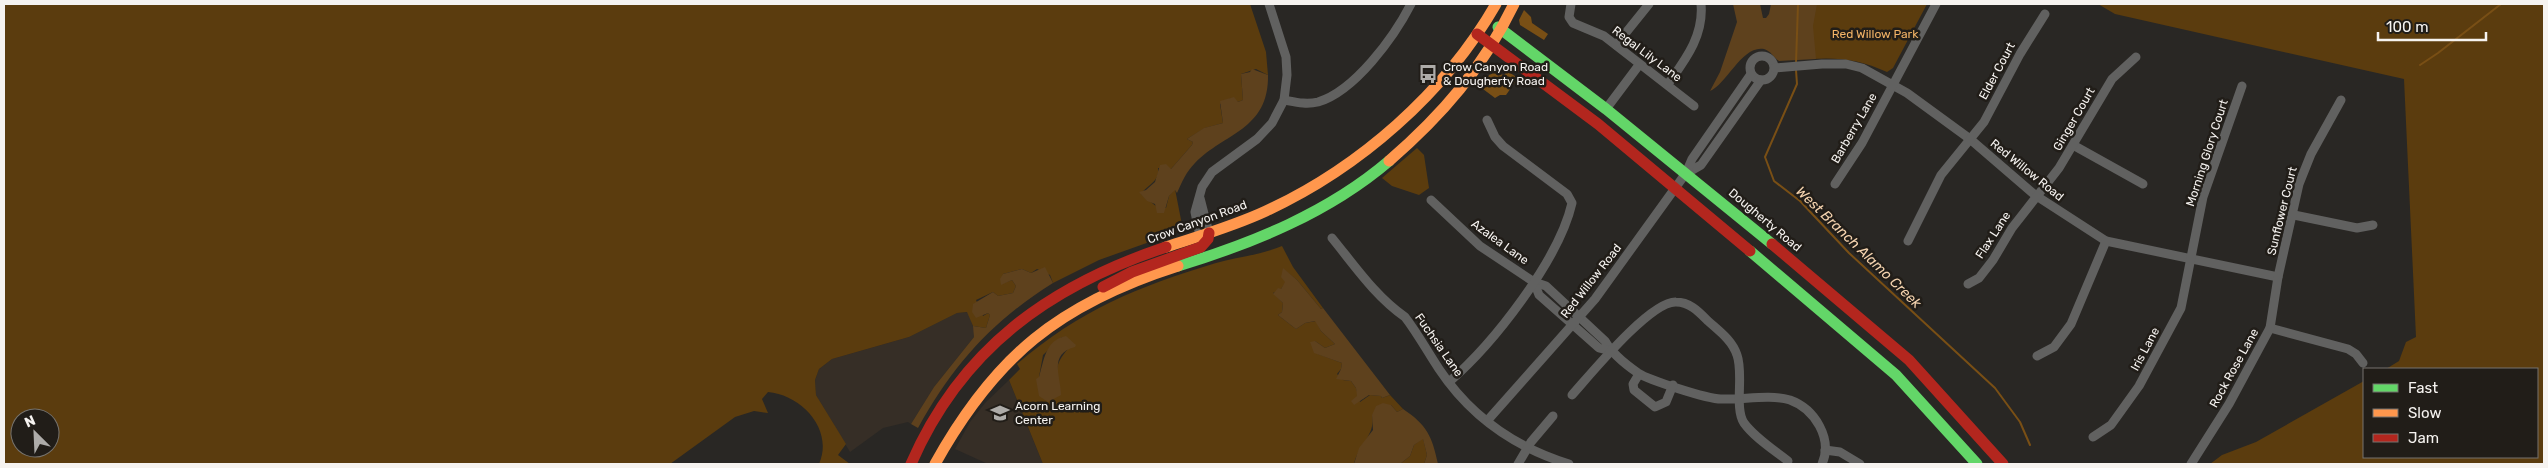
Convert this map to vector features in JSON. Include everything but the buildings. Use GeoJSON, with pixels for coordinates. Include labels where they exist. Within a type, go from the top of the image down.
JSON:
{"type":"FeatureCollection","features":[{"type":"Feature","properties":{"kind":"main road","name":"Crow Canyon Road"},"geometry":{"type":"LineString","coordinates":[[911,464],[934,419],[967,370],[1025,316],[1089,277],[1204,235],[1289,201],[1328,179],[1358,158],[1400,124],[1427,96],[1488,21],[1496,4]]}},
{"type":"Feature","properties":{"kind":"main road"},"geometry":{"type":"LineString","coordinates":[[935,464],[953,429],[981,389],[1004,363],[1046,327],[1085,303],[1135,281],[1273,232],[1338,198],[1380,168],[1440,114],[1460,90],[1503,29],[1514,4]]}},
{"type":"Feature","properties":{"kind":"main road","name":"Dougherty Road"},"geometry":{"type":"LineString","coordinates":[[1488,21],[1503,29],[1606,109],[1817,280],[1908,360],[2002,464]]}},
{"type":"Feature","properties":{"kind":"main road"},"geometry":{"type":"LineString","coordinates":[[1477,34],[1598,124],[1896,374],[1977,464]]}},
{"type":"Feature","properties":{"kind":"main road"},"geometry":{"type":"LineString","coordinates":[[1085,303],[1099,289],[1132,272],[1201,247],[1208,239],[1204,235]]}},
{"type":"Feature","properties":{"kind":"street"},"geometry":{"type":"LineString","coordinates":[[1204,235],[1200,198],[1202,187],[1212,172],[1258,138],[1272,123],[1284,100],[1287,82],[1286,57],[1268,4]]}},
{"type":"Feature","properties":{"kind":"street"},"geometry":{"type":"LineString","coordinates":[[1284,100],[1304,104],[1317,102],[1341,90],[1378,52],[1411,4]]}},
{"type":"Feature","properties":{"kind":"street","name":"Regal Lily Lane"},"geometry":{"type":"LineString","coordinates":[[1571,4],[1569,17],[1573,23],[1604,36],[1694,106]]}},
{"type":"Feature","properties":{"kind":"street"},"geometry":{"type":"LineString","coordinates":[[1616,45],[1649,4]]}},
{"type":"Feature","properties":{"kind":"street"},"geometry":{"type":"LineString","coordinates":[[1668,84],[1689,55],[1698,36],[1702,15],[1701,4]]}},
{"type":"Feature","properties":{"kind":"street","name":"Barberry Lane"},"geometry":{"type":"LineString","coordinates":[[1835,184],[1862,143],[1936,4]]}},
{"type":"Feature","properties":{"kind":"street","name":"Elder Court"},"geometry":{"type":"LineString","coordinates":[[1908,240],[1941,175],[1970,139],[1997,100],[2020,54],[2045,14]]}},
{"type":"Feature","properties":{"kind":"street"},"geometry":{"type":"LineString","coordinates":[[1758,56],[1769,57],[1779,68],[1770,77],[1761,80],[1751,74],[1750,63],[1758,56]]}},
{"type":"Feature","properties":{"kind":"street","name":"Ginger Court"},"geometry":{"type":"LineString","coordinates":[[2035,195],[2059,168],[2112,79],[2136,57]]}},
{"type":"Feature","properties":{"kind":"street","name":"Red Willow Road"},"geometry":{"type":"LineString","coordinates":[[1779,68],[1822,64],[1846,64],[1862,68],[1906,92],[1970,139],[2035,195],[2106,240],[2278,277]]}},
{"type":"Feature","properties":{"kind":"street"},"geometry":{"type":"LineString","coordinates":[[1606,109],[1639,65]]}},
{"type":"Feature","properties":{"kind":"street","name":"Red Willow Road"},"geometry":{"type":"LineString","coordinates":[[1487,421],[1595,299],[1675,189],[1686,173],[1692,159],[1751,74]]}},
{"type":"Feature","properties":{"kind":"street","name":"Red Willow Road"},"geometry":{"type":"LineString","coordinates":[[1686,173],[1701,165],[1761,80]]}},
{"type":"Feature","properties":{"kind":"street","name":"Morning Glory Court"},"geometry":{"type":"LineString","coordinates":[[2192,258],[2203,197],[2242,86]]}},
{"type":"Feature","properties":{"kind":"street","name":"Sunflower Court"},"geometry":{"type":"LineString","coordinates":[[2278,277],[2294,215],[2299,184],[2311,154],[2341,100]]}},
{"type":"Feature","properties":{"kind":"street"},"geometry":{"type":"LineString","coordinates":[[1449,382],[1505,323],[1534,282],[1559,238],[1570,211],[1572,200],[1560,188],[1503,146],[1495,138],[1487,120]]}},
{"type":"Feature","properties":{"kind":"street"},"geometry":{"type":"LineString","coordinates":[[2073,145],[2143,184]]}},
{"type":"Feature","properties":{"kind":"street","name":"Flax Lane"},"geometry":{"type":"LineString","coordinates":[[1968,284],[1980,278],[2035,195]]}},
{"type":"Feature","properties":{"kind":"street","name":"Azalea Lane"},"geometry":{"type":"LineString","coordinates":[[1431,200],[1480,246],[1534,282],[1546,286],[1605,341],[1611,351]]}},
{"type":"Feature","properties":{"kind":"street"},"geometry":{"type":"LineString","coordinates":[[2294,215],[2357,228],[2374,224]]}},
{"type":"Feature","properties":{"kind":"street","name":"Fuchsia Lane"},"geometry":{"type":"LineString","coordinates":[[1332,238],[1354,268],[1394,310],[1405,317],[1457,393],[1496,430],[1526,449],[1568,464]]}},
{"type":"Feature","properties":{"kind":"street"},"geometry":{"type":"LineString","coordinates":[[2037,356],[2054,347],[2071,324],[2106,240]]}},
{"type":"Feature","properties":{"kind":"street","name":"Iris Lane"},"geometry":{"type":"LineString","coordinates":[[2093,437],[2111,425],[2139,386],[2181,308],[2192,258]]}},
{"type":"Feature","properties":{"kind":"street","name":"Rock Rose Lane"},"geometry":{"type":"LineString","coordinates":[[2190,464],[2229,404],[2270,328],[2278,277]]}},
{"type":"Feature","properties":{"kind":"street","name":"Azalea Lane"},"geometry":{"type":"LineString","coordinates":[[1534,282],[1539,295],[1572,325],[1599,348],[1611,351]]}},
{"type":"Feature","properties":{"kind":"street"},"geometry":{"type":"LineString","coordinates":[[1572,395],[1611,351],[1660,307],[1674,302],[1690,305],[1730,341],[1735,349],[1740,369],[1740,399],[1744,423],[1788,461]]}},
{"type":"Feature","properties":{"kind":"street"},"geometry":{"type":"LineString","coordinates":[[2270,328],[2348,349],[2356,354],[2363,363]]}},
{"type":"Feature","properties":{"kind":"street"},"geometry":{"type":"LineString","coordinates":[[1611,351],[1639,374],[1701,396],[1740,399],[1779,398],[1799,404],[1811,413],[1824,436],[1825,450],[1822,464]]}},
{"type":"Feature","properties":{"kind":"street"},"geometry":{"type":"LineString","coordinates":[[1639,374],[1633,384],[1634,390],[1655,407],[1666,402],[1672,385]]}},
{"type":"Feature","properties":{"kind":"street"},"geometry":{"type":"LineString","coordinates":[[1518,464],[1526,449],[1554,416]]}},
{"type":"Feature","properties":{"kind":"street"},"geometry":{"type":"LineString","coordinates":[[1825,450],[1840,452],[1860,464]]}},
{"type":"Feature","properties":{"kind":"shaded area"},"geometry":{"type":"Polygon","coordinates":[[[1733,4],[1760,4],[1763,18],[1766,18],[1771,4],[1817,4],[1813,26],[1816,59],[1779,61],[1766,50],[1756,49],[1742,59],[1723,81],[1710,91],[1720,72],[1737,22],[1733,4]]]}},
{"type":"Feature","properties":{"kind":"shaded area"},"geometry":{"type":"Polygon","coordinates":[[[1524,10],[1531,17],[1532,23],[1548,34],[1544,40],[1520,25],[1519,20],[1524,10]]]}},
{"type":"Feature","properties":{"kind":"shaded area"},"geometry":{"type":"Polygon","coordinates":[[[1252,69],[1268,75],[1266,93],[1261,108],[1243,128],[1195,163],[1177,193],[1175,190],[1169,196],[1164,213],[1157,213],[1155,204],[1147,201],[1139,192],[1146,190],[1155,182],[1160,165],[1166,164],[1171,169],[1192,145],[1193,142],[1187,139],[1204,128],[1223,123],[1220,101],[1234,97],[1238,102],[1243,100],[1241,74],[1250,72],[1252,69]]]}},
{"type":"Feature","properties":{"kind":"shaded area"},"geometry":{"type":"Polygon","coordinates":[[[1507,71],[1518,78],[1506,95],[1500,95],[1495,98],[1483,89],[1489,75],[1494,73],[1504,75],[1507,71]]]}},
{"type":"Feature","properties":{"kind":"shaded area"},"geometry":{"type":"Polygon","coordinates":[[[1045,267],[1053,283],[1011,313],[993,329],[960,364],[931,405],[918,428],[911,424],[934,387],[974,337],[973,326],[986,328],[990,315],[988,313],[976,318],[972,312],[973,304],[993,292],[998,296],[1013,293],[1016,286],[1012,280],[1001,285],[1000,279],[1003,274],[1022,269],[1031,273],[1045,267]]]}},
{"type":"Feature","properties":{"kind":"shaded area"},"geometry":{"type":"Polygon","coordinates":[[[1283,268],[1297,280],[1321,309],[1323,308],[1390,395],[1382,398],[1381,396],[1369,395],[1354,405],[1351,401],[1357,396],[1356,388],[1351,381],[1336,379],[1342,363],[1314,353],[1310,342],[1315,341],[1325,348],[1335,344],[1321,331],[1315,321],[1305,323],[1296,329],[1278,315],[1282,312],[1283,303],[1273,294],[1278,288],[1281,289],[1285,282],[1281,277],[1283,268]]]}},
{"type":"Feature","properties":{"kind":"shaded area"},"geometry":{"type":"Polygon","coordinates":[[[968,312],[975,332],[974,337],[934,387],[911,424],[908,422],[883,428],[850,452],[816,395],[815,380],[819,369],[832,359],[909,337],[957,313],[968,312]]]}},
{"type":"Feature","properties":{"kind":"shaded area"},"geometry":{"type":"Polygon","coordinates":[[[1066,336],[1076,345],[1061,355],[1058,373],[1061,395],[1048,402],[1039,396],[1036,379],[1039,377],[1046,352],[1059,338],[1066,336]]]}},
{"type":"Feature","properties":{"kind":"shaded area","name":"Acorn Learning Center"},"geometry":{"type":"Polygon","coordinates":[[[1009,380],[1043,464],[988,464],[955,449],[970,422],[985,403],[1009,380]]]}},
{"type":"Feature","properties":{"kind":"shaded area"},"geometry":{"type":"Polygon","coordinates":[[[1383,403],[1391,405],[1397,412],[1403,409],[1418,420],[1431,439],[1438,464],[1424,464],[1427,455],[1423,439],[1414,445],[1410,456],[1400,464],[1354,464],[1359,448],[1373,430],[1372,415],[1376,406],[1383,403]]]}},
{"type":"Feature","properties":{"kind":"green space"},"geometry":{"type":"Polygon","coordinates":[[[4,4],[1250,4],[1266,52],[1268,75],[1256,69],[1241,74],[1243,100],[1238,102],[1231,98],[1220,104],[1223,123],[1205,128],[1187,139],[1193,142],[1192,145],[1171,169],[1158,168],[1157,177],[1141,194],[1157,207],[1166,208],[1169,196],[1175,189],[1183,230],[1099,260],[1053,283],[1050,275],[1037,269],[1031,273],[1022,269],[1003,274],[1001,284],[1012,280],[1016,286],[1013,293],[998,296],[993,292],[976,300],[983,316],[988,313],[990,315],[986,328],[973,326],[967,312],[957,313],[909,337],[832,359],[819,369],[815,380],[816,395],[846,444],[838,455],[850,464],[819,464],[823,451],[822,439],[812,416],[792,400],[768,392],[762,399],[768,413],[754,411],[735,417],[670,464],[4,464],[4,4]]]}},
{"type":"Feature","properties":{"kind":"green space","name":"Red Willow Park"},"geometry":{"type":"Polygon","coordinates":[[[1813,4],[1927,4],[1893,68],[1887,72],[1850,60],[1811,59],[1813,4]]]}},
{"type":"Feature","properties":{"kind":"green space"},"geometry":{"type":"Polygon","coordinates":[[[2098,4],[2544,4],[2544,464],[2210,464],[2222,455],[2256,442],[2363,382],[2363,458],[2538,458],[2538,368],[2388,368],[2399,361],[2406,342],[2416,337],[2404,79],[2115,14],[2098,4]]]}},
{"type":"Feature","properties":{"kind":"green space"},"geometry":{"type":"Polygon","coordinates":[[[1417,148],[1424,155],[1429,188],[1419,195],[1392,186],[1382,178],[1417,148]]]}},
{"type":"Feature","properties":{"kind":"green space"},"geometry":{"type":"Polygon","coordinates":[[[1282,246],[1293,267],[1323,308],[1321,309],[1297,280],[1283,269],[1286,282],[1281,289],[1273,293],[1283,303],[1282,312],[1278,315],[1296,329],[1305,323],[1316,321],[1321,331],[1335,344],[1325,348],[1315,341],[1318,354],[1342,363],[1341,369],[1337,374],[1343,380],[1351,381],[1356,388],[1360,402],[1370,395],[1381,396],[1382,398],[1390,395],[1403,409],[1397,412],[1391,405],[1372,415],[1373,422],[1369,434],[1354,464],[1043,464],[1009,380],[1020,369],[1017,364],[1040,345],[1064,329],[1110,302],[1187,272],[1282,246]],[[1062,337],[1043,355],[1039,377],[1058,381],[1058,364],[1068,349],[1062,337]]]}},
{"type":"Feature","properties":{"kind":"green space"},"geometry":{"type":"Polygon","coordinates":[[[1423,438],[1427,455],[1424,464],[1400,464],[1410,456],[1414,445],[1423,438]]]}},
{"type":"Feature","properties":{"kind":"waterway","name":"West Branch Alamo Creek"},"geometry":{"type":"LineString","coordinates":[[1796,63],[1798,4]]}},
{"type":"Feature","properties":{"kind":"waterway"},"geometry":{"type":"LineString","coordinates":[[2420,65],[2501,4]]}},
{"type":"Feature","properties":{"kind":"waterway","name":"West Branch Alamo Creek"},"geometry":{"type":"LineString","coordinates":[[1796,70],[1797,84],[1765,157],[1774,181],[1800,201],[1849,253],[1995,388],[2020,422],[2030,445]]}},
{"type":"Feature","properties":{"kind":"traffic: fast"},"geometry":{"type":"LineString","coordinates":[[1498,27],[1606,109],[1772,244]]}},
{"type":"Feature","properties":{"kind":"traffic: fast"},"geometry":{"type":"LineString","coordinates":[[1178,266],[1234,247],[1289,224],[1341,196],[1389,161]]}},
{"type":"Feature","properties":{"kind":"traffic: fast"},"geometry":{"type":"LineString","coordinates":[[1750,251],[1896,375],[1977,464]]}},
{"type":"Feature","properties":{"kind":"traffic: slow"},"geometry":{"type":"LineString","coordinates":[[1166,247],[1229,226],[1266,211],[1334,173],[1366,150],[1397,125],[1452,68],[1496,4]]}},
{"type":"Feature","properties":{"kind":"traffic: slow"},"geometry":{"type":"LineString","coordinates":[[1389,161],[1427,126],[1460,89],[1489,49],[1514,4]]}},
{"type":"Feature","properties":{"kind":"traffic: slow"},"geometry":{"type":"LineString","coordinates":[[935,464],[958,426],[982,393],[1007,364],[1034,339],[1065,317],[1098,298],[1136,281],[1178,266]]}},
{"type":"Feature","properties":{"kind":"traffic: jam"},"geometry":{"type":"LineString","coordinates":[[1477,34],[1598,124],[1750,251]]}},
{"type":"Feature","properties":{"kind":"traffic: jam"},"geometry":{"type":"LineString","coordinates":[[1103,287],[1132,272],[1201,247],[1208,239],[1209,233]]}},
{"type":"Feature","properties":{"kind":"traffic: jam"},"geometry":{"type":"LineString","coordinates":[[1772,244],[1909,360],[2003,464]]}},
{"type":"Feature","properties":{"kind":"traffic: jam"},"geometry":{"type":"LineString","coordinates":[[911,464],[932,423],[955,387],[983,355],[1013,327],[1047,302],[1084,281],[1166,247]]}},
{"type":"Feature","properties":{"kind":"place","name":"Crow Canyon Road & Dougherty Road"},"geometry":{"type":"Point","coordinates":[1428,74]}},
{"type":"Feature","properties":{"kind":"place","name":"Acorn Learning Center"},"geometry":{"type":"Point","coordinates":[1000,413]}}]}
